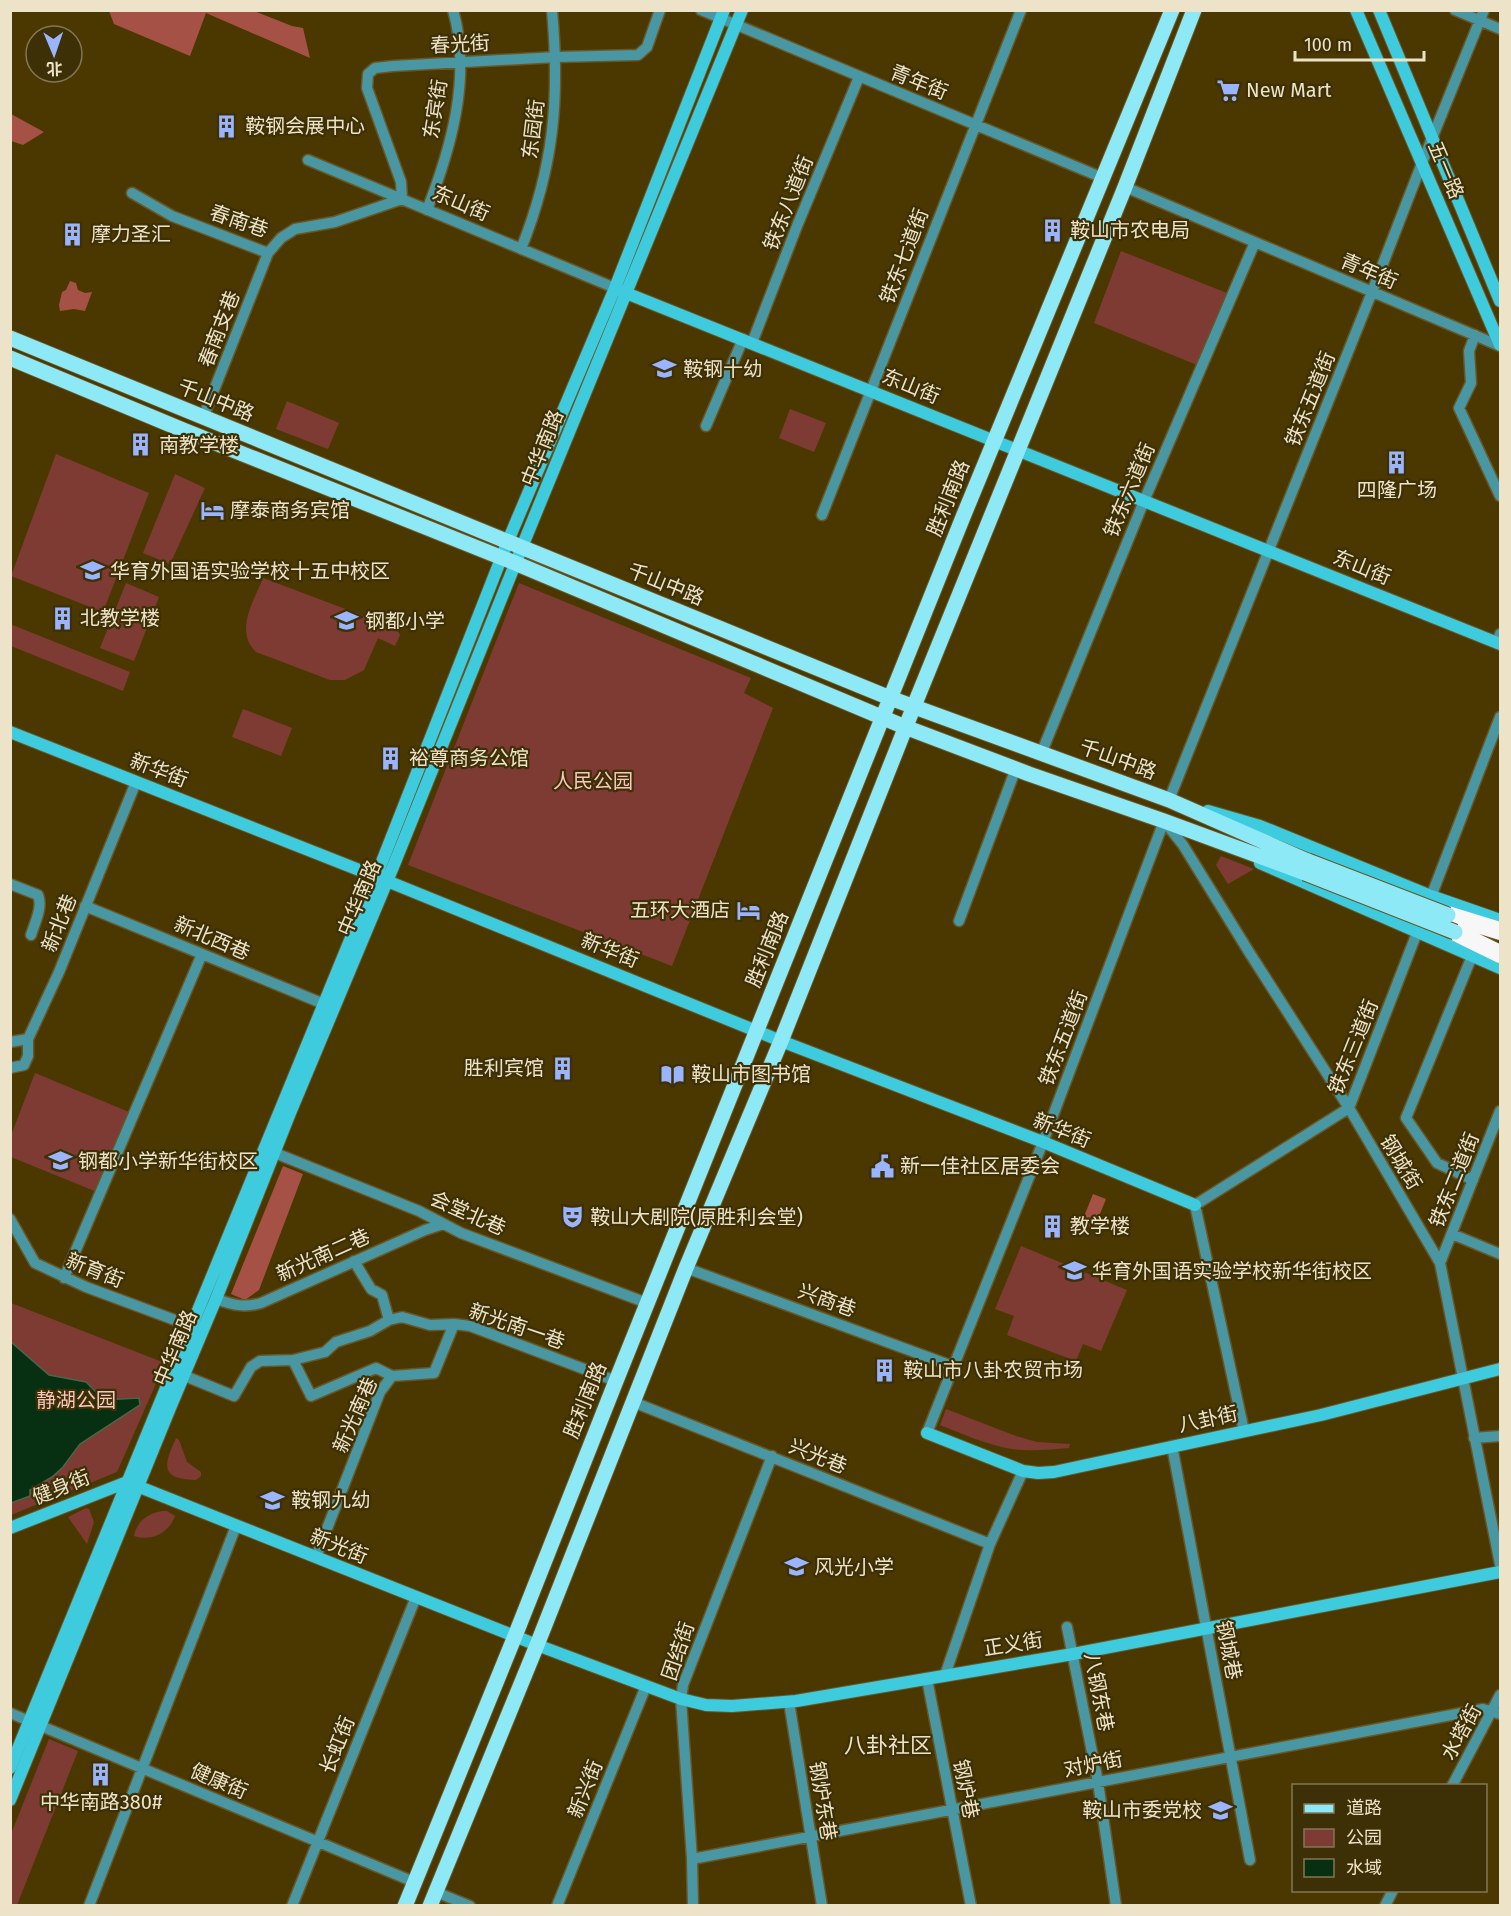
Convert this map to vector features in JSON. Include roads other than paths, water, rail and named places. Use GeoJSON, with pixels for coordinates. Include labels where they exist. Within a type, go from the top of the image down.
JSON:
{"type":"FeatureCollection","features":[{"type":"Feature","properties":{"kind":"highway"},"geometry":{"type":"LineString","coordinates":[[1448,915],[1500,933]]}},
{"type":"Feature","properties":{"kind":"highway"},"geometry":{"type":"LineString","coordinates":[[1455,932],[1500,952]]}},
{"type":"Feature","properties":{"kind":"main road"},"geometry":{"type":"LineString","coordinates":[[132,1484],[191,1326],[324,1004],[381,879],[515,544],[621,290],[742,10]]}},
{"type":"Feature","properties":{"kind":"main road","name":"胜利南路"},"geometry":{"type":"LineString","coordinates":[[405,1905],[994,441],[1172,10]]}},
{"type":"Feature","properties":{"kind":"main road"},"geometry":{"type":"LineString","coordinates":[[433,1899],[537,1645],[686,1268],[781,1041],[1194,10]]}},
{"type":"Feature","properties":{"kind":"main road","name":"五一路"},"geometry":{"type":"LineString","coordinates":[[1356,10],[1500,345]]}},
{"type":"Feature","properties":{"kind":"main road","name":"五一路"},"geometry":{"type":"LineString","coordinates":[[1379,10],[1500,301]]}},
{"type":"Feature","properties":{"kind":"main road"},"geometry":{"type":"LineString","coordinates":[[621,290],[722,15]]}},
{"type":"Feature","properties":{"kind":"main road","name":"东山街"},"geometry":{"type":"LineString","coordinates":[[621,290],[1269,551],[1499,640]]}},
{"type":"Feature","properties":{"kind":"main road","name":"千山中路"},"geometry":{"type":"LineString","coordinates":[[10,338],[890,698],[1169,800],[1307,867]]}},
{"type":"Feature","properties":{"kind":"main road","name":"千山中路"},"geometry":{"type":"LineString","coordinates":[[10,358],[508,561],[906,728],[1164,821],[1307,867]]}},
{"type":"Feature","properties":{"kind":"main road","name":"新华街"},"geometry":{"type":"LineString","coordinates":[[10,732],[781,1041],[1043,1142],[1195,1205]]}},
{"type":"Feature","properties":{"kind":"main road"},"geometry":{"type":"LineString","coordinates":[[1169,800],[1260,826],[1431,896],[1500,920]]}},
{"type":"Feature","properties":{"kind":"main road"},"geometry":{"type":"LineString","coordinates":[[1164,821],[1500,968]]}},
{"type":"Feature","properties":{"kind":"main road"},"geometry":{"type":"LineString","coordinates":[[1307,867],[1448,915]]}},
{"type":"Feature","properties":{"kind":"main road"},"geometry":{"type":"LineString","coordinates":[[1307,867],[1455,932]]}},
{"type":"Feature","properties":{"kind":"main road","name":"中华南路"},"geometry":{"type":"LineString","coordinates":[[10,1768],[36,1723],[132,1484],[185,1376],[275,1153],[381,879]]}},
{"type":"Feature","properties":{"kind":"main road","name":"八卦街"},"geometry":{"type":"LineString","coordinates":[[927,1433],[1023,1471],[1054,1472],[1321,1415],[1500,1369]]}},
{"type":"Feature","properties":{"kind":"main road","name":"中华南路"},"geometry":{"type":"LineString","coordinates":[[10,1800],[113,1515],[132,1484]]}},
{"type":"Feature","properties":{"kind":"main road","name":"新光街"},"geometry":{"type":"LineString","coordinates":[[132,1484],[537,1645]]}},
{"type":"Feature","properties":{"kind":"main road","name":"健身街"},"geometry":{"type":"LineString","coordinates":[[10,1528],[132,1484]]}},
{"type":"Feature","properties":{"kind":"main road","name":"正义街"},"geometry":{"type":"LineString","coordinates":[[537,1645],[681,1699],[706,1705],[789,1702],[1073,1654],[1500,1572]]}},
{"type":"Feature","properties":{"kind":"street","name":"东宾街"},"geometry":{"type":"LineString","coordinates":[[427,210],[442,170],[453,126],[459,85],[460,63],[453,10]]}},
{"type":"Feature","properties":{"kind":"street","name":"东园街"},"geometry":{"type":"LineString","coordinates":[[521,249],[541,193],[550,150],[556,96],[556,57],[552,10]]}},
{"type":"Feature","properties":{"kind":"street","name":"春光街"},"geometry":{"type":"LineString","coordinates":[[402,200],[401,182],[367,88],[368,74],[375,68],[556,57],[638,56],[647,46],[660,10]]}},
{"type":"Feature","properties":{"kind":"street","name":"青年街"},"geometry":{"type":"LineString","coordinates":[[701,10],[722,15],[736,25],[1103,178]]}},
{"type":"Feature","properties":{"kind":"street","name":"铁东七道街"},"geometry":{"type":"LineString","coordinates":[[822,515],[1021,10]]}},
{"type":"Feature","properties":{"kind":"street"},"geometry":{"type":"LineString","coordinates":[[1455,10],[1482,15],[1500,29]]}},
{"type":"Feature","properties":{"kind":"street","name":"铁东五道街"},"geometry":{"type":"LineString","coordinates":[[1169,800],[1482,15]]}},
{"type":"Feature","properties":{"kind":"street","name":"铁东八道街"},"geometry":{"type":"LineString","coordinates":[[706,426],[748,341],[859,77]]}},
{"type":"Feature","properties":{"kind":"street","name":"东山街"},"geometry":{"type":"LineString","coordinates":[[308,160],[621,290]]}},
{"type":"Feature","properties":{"kind":"street","name":"青年街"},"geometry":{"type":"LineString","coordinates":[[1125,187],[1500,345]]}},
{"type":"Feature","properties":{"kind":"street","name":"春南巷"},"geometry":{"type":"LineString","coordinates":[[132,193],[176,218],[268,253],[281,238],[295,229],[335,222],[402,200]]}},
{"type":"Feature","properties":{"kind":"street","name":"铁东六道街"},"geometry":{"type":"LineString","coordinates":[[1041,754],[1144,501],[1255,242]]}},
{"type":"Feature","properties":{"kind":"street","name":"春南支巷"},"geometry":{"type":"LineString","coordinates":[[203,418],[268,253]]}},
{"type":"Feature","properties":{"kind":"street"},"geometry":{"type":"LineString","coordinates":[[1475,335],[1469,351],[1471,383],[1459,408],[1500,496]]}},
{"type":"Feature","properties":{"kind":"street","name":"铁东三道街"},"geometry":{"type":"LineString","coordinates":[[1195,1205],[1349,1108],[1500,717]]}},
{"type":"Feature","properties":{"kind":"street"},"geometry":{"type":"LineString","coordinates":[[959,921],[1016,768]]}},
{"type":"Feature","properties":{"kind":"street","name":"新北巷"},"geometry":{"type":"LineString","coordinates":[[10,1068],[24,1065],[28,1056],[28,1039],[62,963],[136,782]]}},
{"type":"Feature","properties":{"kind":"street","name":"铁东五道街"},"geometry":{"type":"LineString","coordinates":[[927,1433],[1043,1142],[1164,821]]}},
{"type":"Feature","properties":{"kind":"street","name":"钢城街"},"geometry":{"type":"LineString","coordinates":[[1164,821],[1183,845],[1349,1108],[1440,1263],[1500,1564]]}},
{"type":"Feature","properties":{"kind":"street"},"geometry":{"type":"LineString","coordinates":[[10,884],[38,895],[40,899],[40,907],[31,935]]}},
{"type":"Feature","properties":{"kind":"street","name":"新北西巷"},"geometry":{"type":"LineString","coordinates":[[85,906],[324,1004]]}},
{"type":"Feature","properties":{"kind":"street"},"geometry":{"type":"LineString","coordinates":[[64,1278],[202,954]]}},
{"type":"Feature","properties":{"kind":"street"},"geometry":{"type":"LineString","coordinates":[[1472,956],[1406,1118],[1437,1163],[1473,1180]]}},
{"type":"Feature","properties":{"kind":"street"},"geometry":{"type":"LineString","coordinates":[[10,1042],[28,1039]]}},
{"type":"Feature","properties":{"kind":"street","name":"铁东二道街"},"geometry":{"type":"LineString","coordinates":[[1440,1263],[1500,1111]]}},
{"type":"Feature","properties":{"kind":"street","name":"会堂北巷"},"geometry":{"type":"LineString","coordinates":[[275,1153],[419,1211],[461,1233],[647,1303]]}},
{"type":"Feature","properties":{"kind":"street"},"geometry":{"type":"LineString","coordinates":[[1195,1205],[1244,1431]]}},
{"type":"Feature","properties":{"kind":"street","name":"新育街"},"geometry":{"type":"LineString","coordinates":[[10,1219],[35,1263],[64,1278],[191,1326]]}},
{"type":"Feature","properties":{"kind":"street","name":"新光南二巷"},"geometry":{"type":"LineString","coordinates":[[216,1299],[234,1306],[249,1306],[290,1291],[354,1261],[443,1224]]}},
{"type":"Feature","properties":{"kind":"street"},"geometry":{"type":"LineString","coordinates":[[1452,1234],[1500,1254]]}},
{"type":"Feature","properties":{"kind":"street"},"geometry":{"type":"LineString","coordinates":[[354,1261],[371,1289],[382,1295],[389,1320]]}},
{"type":"Feature","properties":{"kind":"street","name":"兴商巷"},"geometry":{"type":"LineString","coordinates":[[686,1268],[954,1367]]}},
{"type":"Feature","properties":{"kind":"street","name":"新光南一巷"},"geometry":{"type":"LineString","coordinates":[[185,1376],[234,1396],[251,1367],[260,1361],[292,1360],[325,1352],[336,1342],[402,1317],[430,1325],[470,1326],[616,1381]]}},
{"type":"Feature","properties":{"kind":"street","name":"新光南巷"},"geometry":{"type":"LineString","coordinates":[[316,1557],[380,1392],[392,1376],[434,1373],[454,1324]]}},
{"type":"Feature","properties":{"kind":"street"},"geometry":{"type":"LineString","coordinates":[[292,1360],[311,1396],[376,1368],[392,1376]]}},
{"type":"Feature","properties":{"kind":"street","name":"兴光巷"},"geometry":{"type":"LineString","coordinates":[[633,1402],[990,1544]]}},
{"type":"Feature","properties":{"kind":"street"},"geometry":{"type":"LineString","coordinates":[[1474,1438],[1500,1436]]}},
{"type":"Feature","properties":{"kind":"street","name":"钢城巷"},"geometry":{"type":"LineString","coordinates":[[1172,1446],[1250,1860]]}},
{"type":"Feature","properties":{"kind":"street","name":"团结街"},"geometry":{"type":"LineString","coordinates":[[693,1905],[681,1699],[687,1672],[772,1456]]}},
{"type":"Feature","properties":{"kind":"street"},"geometry":{"type":"LineString","coordinates":[[945,1675],[990,1544],[1023,1471]]}},
{"type":"Feature","properties":{"kind":"street"},"geometry":{"type":"LineString","coordinates":[[89,1905],[236,1526]]}},
{"type":"Feature","properties":{"kind":"street","name":"长虹街"},"geometry":{"type":"LineString","coordinates":[[292,1905],[416,1597]]}},
{"type":"Feature","properties":{"kind":"street","name":"八钢东巷"},"geometry":{"type":"LineString","coordinates":[[1067,1627],[1098,1782],[1116,1905]]}},
{"type":"Feature","properties":{"kind":"street","name":"钢炉巷"},"geometry":{"type":"LineString","coordinates":[[927,1679],[971,1905]]}},
{"type":"Feature","properties":{"kind":"street","name":"新兴街"},"geometry":{"type":"LineString","coordinates":[[557,1905],[646,1686]]}},
{"type":"Feature","properties":{"kind":"street","name":"水塔街"},"geometry":{"type":"LineString","coordinates":[[1453,1784],[1497,1713],[1500,1695]]}},
{"type":"Feature","properties":{"kind":"street","name":"钢炉东巷"},"geometry":{"type":"LineString","coordinates":[[789,1702],[822,1905]]}},
{"type":"Feature","properties":{"kind":"street","name":"对炉街"},"geometry":{"type":"LineString","coordinates":[[692,1859],[1484,1709],[1497,1713]]}},
{"type":"Feature","properties":{"kind":"street","name":"健康街"},"geometry":{"type":"LineString","coordinates":[[10,1713],[414,1882]]}},
{"type":"Feature","properties":{"kind":"street"},"geometry":{"type":"LineString","coordinates":[[433,1899],[471,1905]]}},
{"type":"Feature","properties":{"kind":"water"},"geometry":{"type":"Polygon","coordinates":[[[11,1342],[49,1375],[86,1382],[104,1400],[139,1398],[140,1405],[80,1444],[63,1467],[52,1477],[30,1490],[30,1496],[11,1503],[11,1342]]]}},
{"type":"Feature","properties":{"kind":"place","name":"New Mart"},"geometry":{"type":"Point","coordinates":[1228,90]}},
{"type":"Feature","properties":{"kind":"place","name":"鞍钢会展中心"},"geometry":{"type":"Point","coordinates":[227,126]}},
{"type":"Feature","properties":{"kind":"place","name":"鞍山市农电局"},"geometry":{"type":"Point","coordinates":[1052,230]}},
{"type":"Feature","properties":{"kind":"place","name":"摩力圣汇"},"geometry":{"type":"Point","coordinates":[73,234]}},
{"type":"Feature","properties":{"kind":"place","name":"鞍钢十幼"},"geometry":{"type":"Point","coordinates":[665,369]}},
{"type":"Feature","properties":{"kind":"place","name":"南教学楼"},"geometry":{"type":"Point","coordinates":[141,445]}},
{"type":"Feature","properties":{"kind":"place","name":"四隆广场"},"geometry":{"type":"Point","coordinates":[1397,462]}},
{"type":"Feature","properties":{"kind":"place","name":"摩泰商务宾馆"},"geometry":{"type":"Point","coordinates":[212,510]}},
{"type":"Feature","properties":{"kind":"place","name":"华育外国语实验学校十五中校区"},"geometry":{"type":"Point","coordinates":[92,571]}},
{"type":"Feature","properties":{"kind":"place","name":"北教学楼"},"geometry":{"type":"Point","coordinates":[62,618]}},
{"type":"Feature","properties":{"kind":"place","name":"钢都小学"},"geometry":{"type":"Point","coordinates":[347,621]}},
{"type":"Feature","properties":{"kind":"place","name":"裕尊商务公馆"},"geometry":{"type":"Point","coordinates":[391,758]}},
{"type":"Feature","properties":{"kind":"place","name":"五环大酒店"},"geometry":{"type":"Point","coordinates":[748,910]}},
{"type":"Feature","properties":{"kind":"place","name":"胜利宾馆"},"geometry":{"type":"Point","coordinates":[562,1068]}},
{"type":"Feature","properties":{"kind":"place","name":"鞍山市图书馆"},"geometry":{"type":"Point","coordinates":[673,1074]}},
{"type":"Feature","properties":{"kind":"place","name":"钢都小学新华街校区"},"geometry":{"type":"Point","coordinates":[60,1161]}},
{"type":"Feature","properties":{"kind":"place","name":"新一佳社区居委会"},"geometry":{"type":"Point","coordinates":[882,1166]}},
{"type":"Feature","properties":{"kind":"place","name":"鞍山大剧院(原胜利会堂)"},"geometry":{"type":"Point","coordinates":[572,1217]}},
{"type":"Feature","properties":{"kind":"place","name":"教学楼"},"geometry":{"type":"Point","coordinates":[1052,1226]}},
{"type":"Feature","properties":{"kind":"place","name":"华育外国语实验学校新华街校区"},"geometry":{"type":"Point","coordinates":[1074,1271]}},
{"type":"Feature","properties":{"kind":"place","name":"鞍山市八卦农贸市场"},"geometry":{"type":"Point","coordinates":[885,1370]}},
{"type":"Feature","properties":{"kind":"place","name":"鞍钢九幼"},"geometry":{"type":"Point","coordinates":[273,1500]}},
{"type":"Feature","properties":{"kind":"place","name":"风光小学"},"geometry":{"type":"Point","coordinates":[796,1567]}},
{"type":"Feature","properties":{"kind":"place","name":"中华南路380#"},"geometry":{"type":"Point","coordinates":[101,1775]}},
{"type":"Feature","properties":{"kind":"place","name":"鞍山市委党校"},"geometry":{"type":"Point","coordinates":[1220,1810]}},
{"type":"Feature","properties":{"kind":"district","name":"八卦社区"},"geometry":{"type":"Point","coordinates":[888,1745]}},
{"type":"Feature","properties":{"kind":"park label","name":"人民公园"},"geometry":{"type":"Point","coordinates":[593,781]}},
{"type":"Feature","properties":{"kind":"park label","name":"静湖公园"},"geometry":{"type":"Point","coordinates":[76,1400]}}]}
